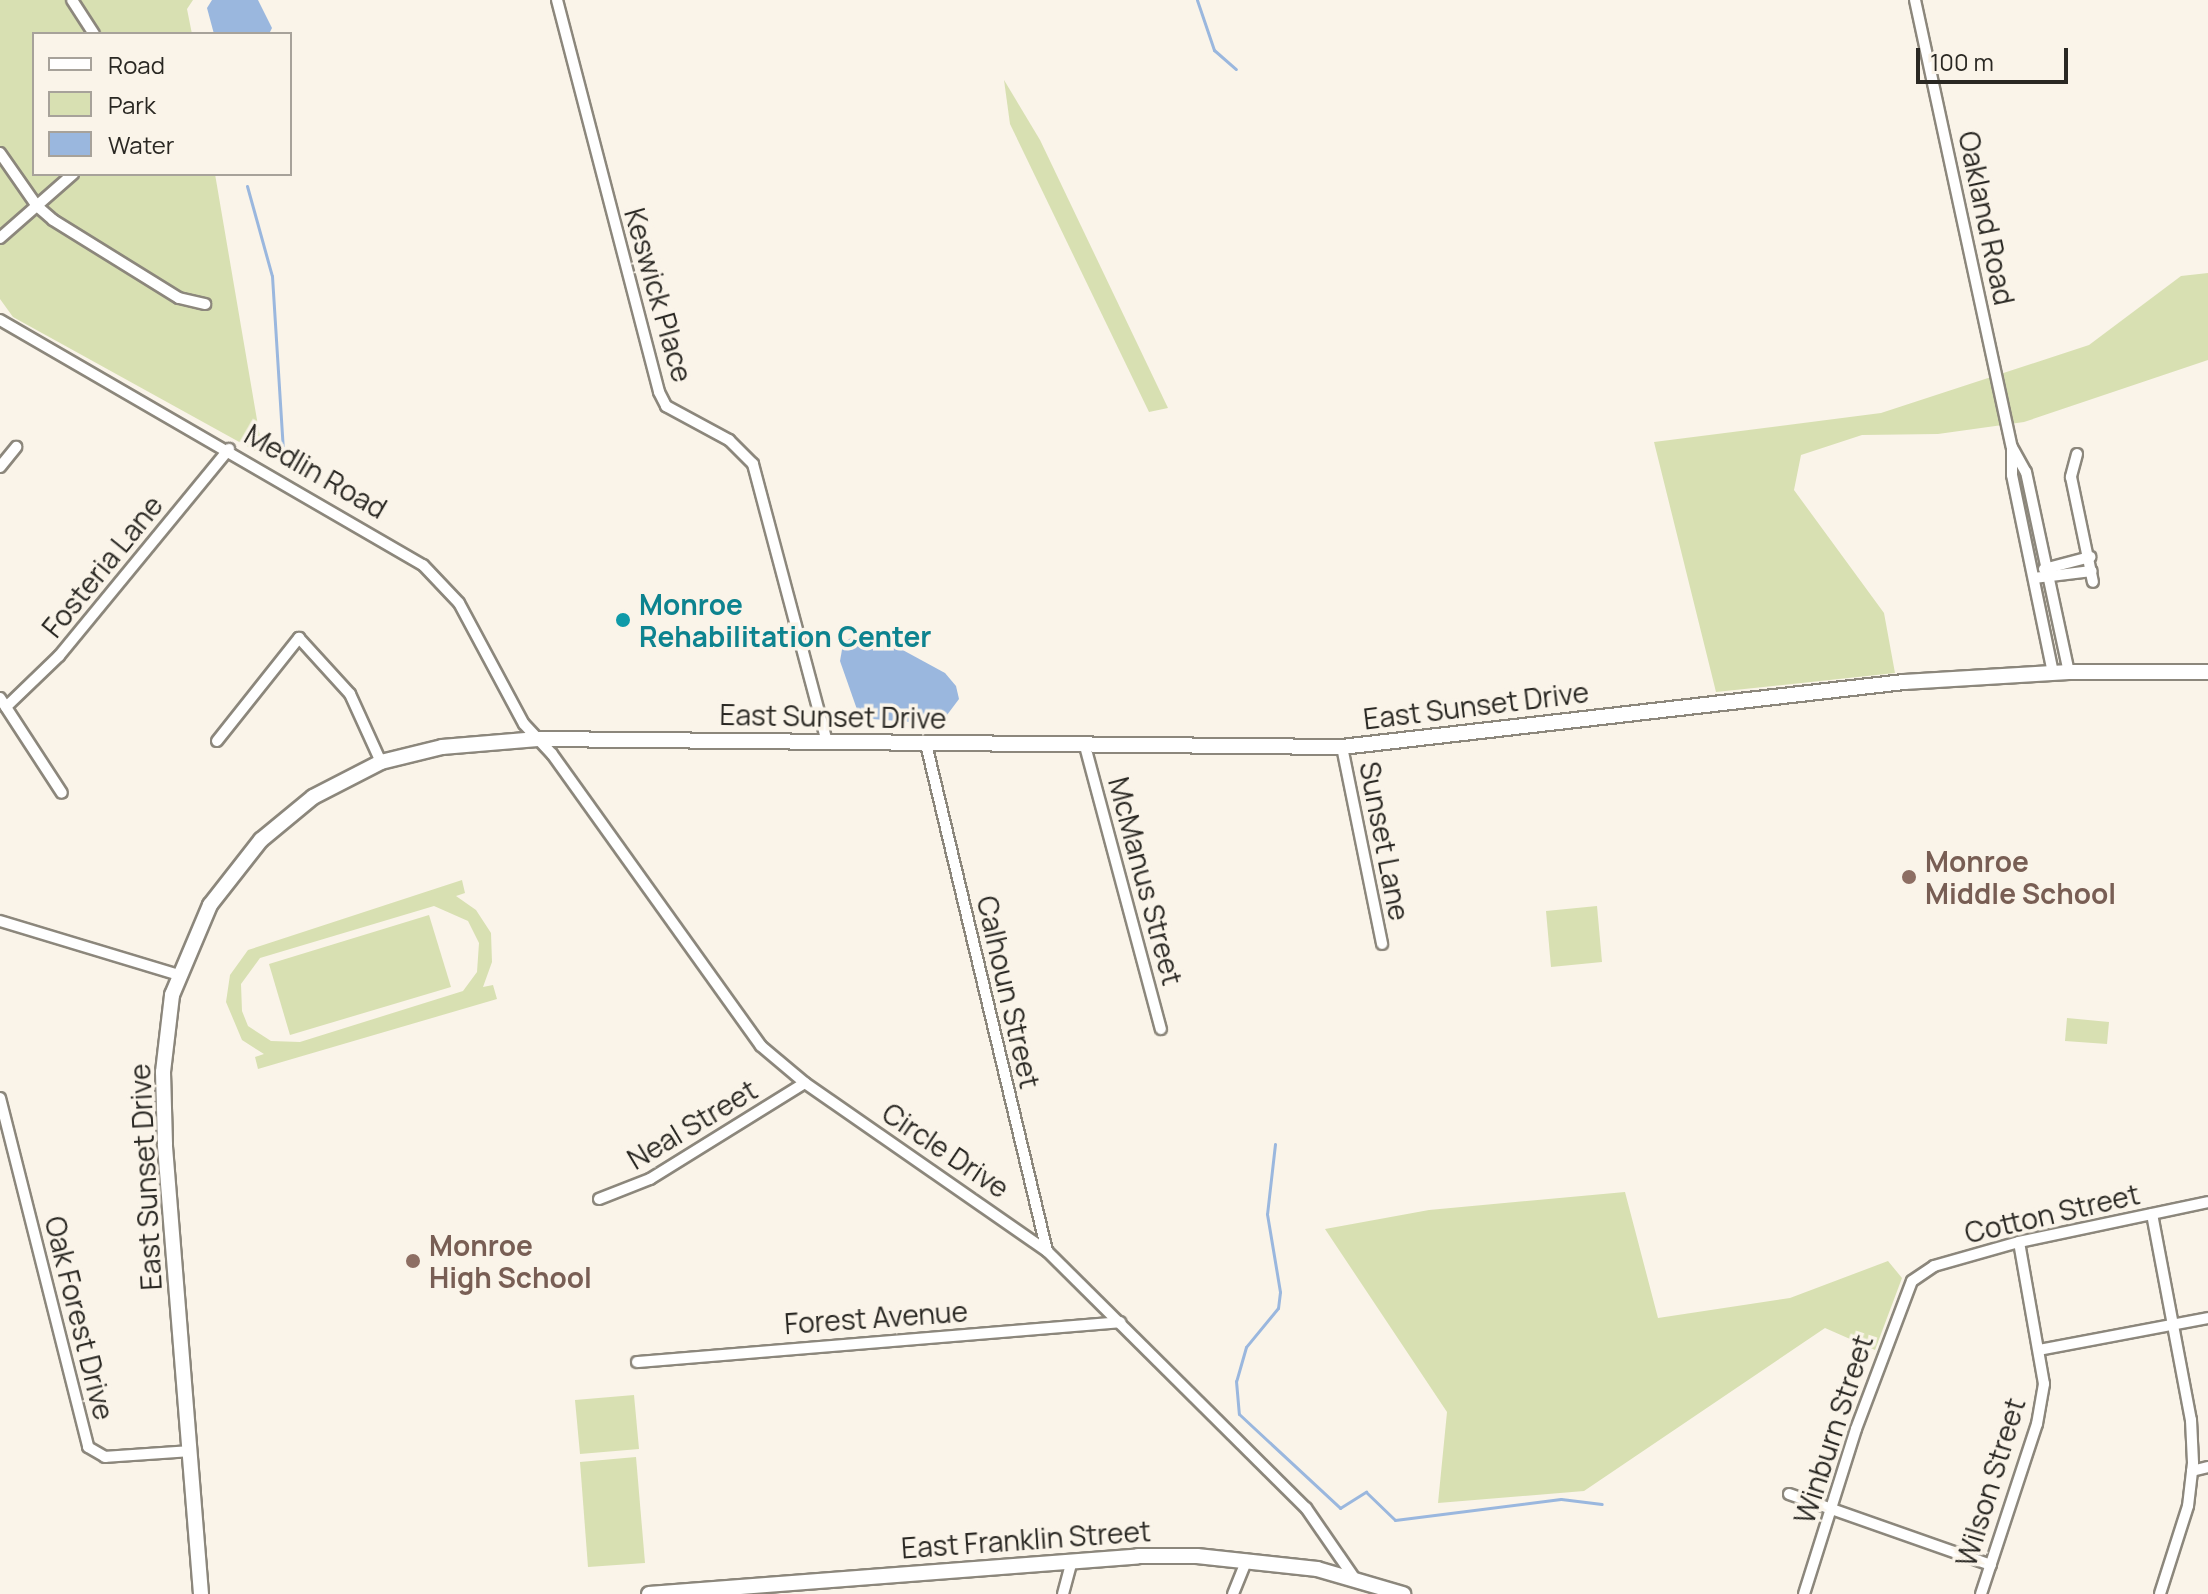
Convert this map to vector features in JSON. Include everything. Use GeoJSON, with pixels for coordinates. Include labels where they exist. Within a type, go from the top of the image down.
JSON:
{"type":"FeatureCollection","features":[{"type":"Feature","properties":{"kind":"street"},"geometry":{"type":"LineString","coordinates":[[72,0],[93,32]]}},
{"type":"Feature","properties":{"kind":"street","name":"Keswick Place"},"geometry":{"type":"LineString","coordinates":[[557,0],[659,392],[666,406],[729,440],[753,464],[827,743]]}},
{"type":"Feature","properties":{"kind":"street","name":"Oakland Road"},"geometry":{"type":"LineString","coordinates":[[1915,0],[2012,447],[2012,475],[2053,673]]}},
{"type":"Feature","properties":{"kind":"street"},"geometry":{"type":"LineString","coordinates":[[0,153],[37,206],[86,245],[179,298],[205,304]]}},
{"type":"Feature","properties":{"kind":"street"},"geometry":{"type":"LineString","coordinates":[[0,238],[71,176]]}},
{"type":"Feature","properties":{"kind":"street","name":"Medlin Road"},"geometry":{"type":"LineString","coordinates":[[0,320],[229,449],[423,565],[459,603],[524,724],[538,739]]}},
{"type":"Feature","properties":{"kind":"street"},"geometry":{"type":"LineString","coordinates":[[0,467],[16,447]]}},
{"type":"Feature","properties":{"kind":"street","name":"Oakland Road"},"geometry":{"type":"LineString","coordinates":[[2012,447],[2026,472],[2069,672]]}},
{"type":"Feature","properties":{"kind":"street","name":"Fosteria Lane"},"geometry":{"type":"LineString","coordinates":[[3,703],[59,656],[229,449]]}},
{"type":"Feature","properties":{"kind":"street"},"geometry":{"type":"LineString","coordinates":[[2034,578],[2050,580],[2093,576],[2071,477],[2077,454]]}},
{"type":"Feature","properties":{"kind":"street"},"geometry":{"type":"LineString","coordinates":[[2034,578],[2047,566],[2090,557]]}},
{"type":"Feature","properties":{"kind":"street"},"geometry":{"type":"LineString","coordinates":[[217,741],[299,638],[350,694],[381,762]]}},
{"type":"Feature","properties":{"kind":"street","name":"East Sunset Drive"},"geometry":{"type":"LineString","coordinates":[[201,1594],[165,1144],[164,1059],[179,975],[210,905],[261,840],[313,797],[381,762],[442,747],[538,739],[1342,747],[1888,684],[2069,672],[2208,672]]}},
{"type":"Feature","properties":{"kind":"street"},"geometry":{"type":"LineString","coordinates":[[3,703],[62,793]]}},
{"type":"Feature","properties":{"kind":"street","name":"Circle Drive"},"geometry":{"type":"LineString","coordinates":[[538,739],[744,1024],[805,1083],[1047,1251],[1306,1508],[1355,1579]]}},
{"type":"Feature","properties":{"kind":"street","name":"Calhoun Street"},"geometry":{"type":"LineString","coordinates":[[926,744],[1047,1251]]}},
{"type":"Feature","properties":{"kind":"street","name":"McManus Street"},"geometry":{"type":"LineString","coordinates":[[1085,746],[1161,1029]]}},
{"type":"Feature","properties":{"kind":"street","name":"Sunset Lane"},"geometry":{"type":"LineString","coordinates":[[1342,747],[1382,944]]}},
{"type":"Feature","properties":{"kind":"street"},"geometry":{"type":"LineString","coordinates":[[0,921],[179,975]]}},
{"type":"Feature","properties":{"kind":"street","name":"Neal Street"},"geometry":{"type":"LineString","coordinates":[[599,1199],[650,1179],[805,1083]]}},
{"type":"Feature","properties":{"kind":"street","name":"Oak Forest Drive"},"geometry":{"type":"LineString","coordinates":[[0,1098],[88,1447],[105,1457],[190,1451]]}},
{"type":"Feature","properties":{"kind":"street","name":"Cotton Street"},"geometry":{"type":"LineString","coordinates":[[1912,1281],[1934,1266],[2019,1242],[2208,1202]]}},
{"type":"Feature","properties":{"kind":"street"},"geometry":{"type":"LineString","coordinates":[[2152,1214],[2191,1420],[2192,1471],[2188,1506],[2160,1594]]}},
{"type":"Feature","properties":{"kind":"street","name":"Wilson Street"},"geometry":{"type":"LineString","coordinates":[[1981,1594],[2037,1424],[2044,1384],[2019,1242]]}},
{"type":"Feature","properties":{"kind":"street","name":"Winburn Street"},"geometry":{"type":"LineString","coordinates":[[1804,1594],[1912,1281]]}},
{"type":"Feature","properties":{"kind":"street"},"geometry":{"type":"LineString","coordinates":[[2039,1350],[2208,1318]]}},
{"type":"Feature","properties":{"kind":"street","name":"Forest Avenue"},"geometry":{"type":"LineString","coordinates":[[637,1362],[1120,1322]]}},
{"type":"Feature","properties":{"kind":"street"},"geometry":{"type":"LineString","coordinates":[[2192,1471],[2208,1467]]}},
{"type":"Feature","properties":{"kind":"street"},"geometry":{"type":"LineString","coordinates":[[1789,1494],[1991,1565]]}},
{"type":"Feature","properties":{"kind":"street","name":"East Franklin Street"},"geometry":{"type":"LineString","coordinates":[[649,1594],[725,1591],[1138,1556],[1247,1560],[1355,1579],[1403,1594]]}},
{"type":"Feature","properties":{"kind":"street"},"geometry":{"type":"LineString","coordinates":[[1233,1594],[1247,1560]]}},
{"type":"Feature","properties":{"kind":"street"},"geometry":{"type":"LineString","coordinates":[[1063,1594],[1072,1561]]}},
{"type":"Feature","properties":{"kind":"green space"},"geometry":{"type":"Polygon","coordinates":[[[0,0],[193,0],[187,9],[192,32],[32,32],[32,176],[215,176],[263,455],[13,317],[0,299],[0,0]]]}},
{"type":"Feature","properties":{"kind":"green space"},"geometry":{"type":"Polygon","coordinates":[[[1004,80],[1040,140],[1168,408],[1149,412],[1010,124],[1004,80]]]}},
{"type":"Feature","properties":{"kind":"green space"},"geometry":{"type":"Polygon","coordinates":[[[2208,273],[2208,360],[2024,422],[1938,434],[1862,435],[1801,455],[1794,490],[1884,613],[1895,673],[1716,692],[1654,442],[1881,413],[2089,345],[2181,276],[2208,273]]]}},
{"type":"Feature","properties":{"kind":"green space"},"geometry":{"type":"Polygon","coordinates":[[[462,880],[465,893],[456,896],[476,910],[491,933],[492,962],[483,987],[493,985],[497,999],[258,1069],[255,1057],[264,1054],[242,1040],[226,1002],[230,975],[248,950],[462,880]],[[434,906],[260,958],[241,984],[242,1011],[248,1026],[271,1041],[300,1042],[463,991],[477,972],[479,943],[468,921],[434,906]]]}},
{"type":"Feature","properties":{"kind":"green space"},"geometry":{"type":"Polygon","coordinates":[[[1597,906],[1602,962],[1551,967],[1546,911],[1597,906]]]}},
{"type":"Feature","properties":{"kind":"green space"},"geometry":{"type":"Polygon","coordinates":[[[429,915],[451,987],[290,1035],[269,964],[429,915]]]}},
{"type":"Feature","properties":{"kind":"green space"},"geometry":{"type":"Polygon","coordinates":[[[2067,1018],[2109,1022],[2107,1044],[2065,1041],[2067,1018]]]}},
{"type":"Feature","properties":{"kind":"green space"},"geometry":{"type":"Polygon","coordinates":[[[1625,1192],[1658,1318],[1790,1298],[1888,1261],[1902,1278],[1875,1350],[1825,1328],[1584,1491],[1438,1503],[1447,1412],[1325,1229],[1429,1210],[1625,1192]]]}},
{"type":"Feature","properties":{"kind":"green space"},"geometry":{"type":"Polygon","coordinates":[[[634,1395],[639,1449],[580,1454],[575,1400],[634,1395]]]}},
{"type":"Feature","properties":{"kind":"green space"},"geometry":{"type":"Polygon","coordinates":[[[636,1457],[645,1563],[588,1567],[580,1462],[636,1457]]]}},
{"type":"Feature","properties":{"kind":"water"},"geometry":{"type":"Polygon","coordinates":[[[212,0],[258,0],[272,28],[270,32],[213,32],[207,8],[212,0]]]}},
{"type":"Feature","properties":{"kind":"water"},"geometry":{"type":"Polygon","coordinates":[[[858,632],[877,636],[945,673],[956,686],[959,699],[947,715],[910,722],[860,718],[840,661],[843,644],[858,632]]]}},
{"type":"Feature","properties":{"kind":"waterway"},"geometry":{"type":"LineString","coordinates":[[1197,0],[1214,50],[1236,69]]}},
{"type":"Feature","properties":{"kind":"waterway"},"geometry":{"type":"LineString","coordinates":[[247,186],[272,276],[283,452]]}},
{"type":"Feature","properties":{"kind":"waterway"},"geometry":{"type":"LineString","coordinates":[[1275,1144],[1267,1214],[1280,1292],[1278,1308],[1246,1347],[1236,1381],[1239,1414],[1340,1508],[1366,1492],[1395,1520],[1561,1499],[1602,1504]]}},
{"type":"Feature","properties":{"kind":"place","name":"Monroe Rehabilitation Center"},"geometry":{"type":"Point","coordinates":[623,620]}},
{"type":"Feature","properties":{"kind":"place","name":"Monroe Middle School"},"geometry":{"type":"Point","coordinates":[1909,877]}},
{"type":"Feature","properties":{"kind":"place","name":"Monroe High School"},"geometry":{"type":"Point","coordinates":[413,1261]}}]}
